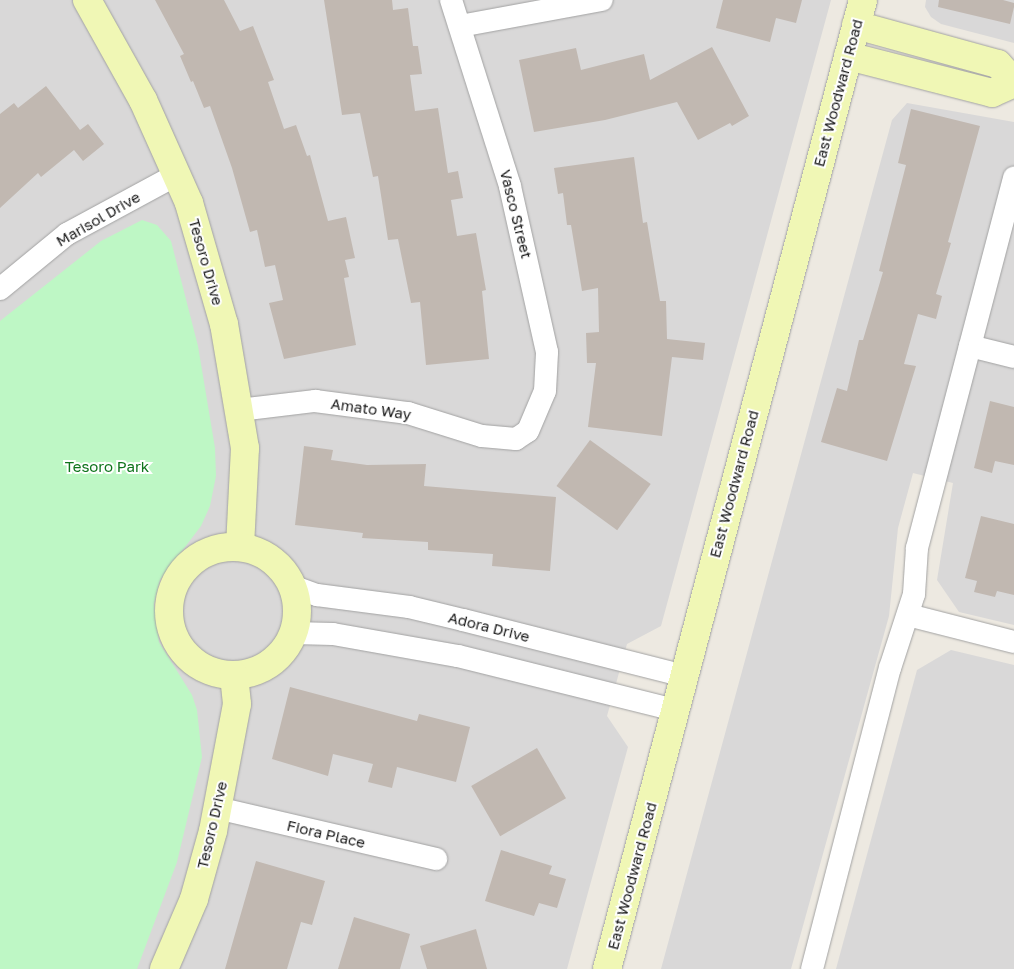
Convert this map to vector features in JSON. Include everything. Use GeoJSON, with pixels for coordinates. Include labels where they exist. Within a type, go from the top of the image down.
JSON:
{"type":"FeatureCollection","features":[{"type":"Feature","properties":{"kind":"street","name":"Tesoro Drive"},"geometry":{"type":"LineString","coordinates":[[87,0],[143,100],[189,203],[224,324],[245,448],[240,547]]}},
{"type":"Feature","properties":{"kind":"street","name":"Vasco Street"},"geometry":{"type":"LineString","coordinates":[[452,0],[510,186],[547,352],[545,392],[528,431]]}},
{"type":"Feature","properties":{"kind":"street"},"geometry":{"type":"LineString","coordinates":[[460,26],[602,0]]}},
{"type":"Feature","properties":{"kind":"street"},"geometry":{"type":"LineString","coordinates":[[848,56],[992,93],[1014,82],[998,64],[860,12]]}},
{"type":"Feature","properties":{"kind":"street","name":"East Woodward Road"},"geometry":{"type":"LineString","coordinates":[[607,969],[860,12]]}},
{"type":"Feature","properties":{"kind":"street","name":"Marisol Drive"},"geometry":{"type":"LineString","coordinates":[[0,288],[67,234],[176,175]]}},
{"type":"Feature","properties":{"kind":"street"},"geometry":{"type":"LineString","coordinates":[[812,969],[890,668],[914,594],[917,548],[1014,177]]}},
{"type":"Feature","properties":{"kind":"street"},"geometry":{"type":"LineString","coordinates":[[970,346],[1014,357]]}},
{"type":"Feature","properties":{"kind":"street","name":"Amato Way"},"geometry":{"type":"LineString","coordinates":[[239,410],[314,401],[408,413],[482,436],[516,439],[528,431]]}},
{"type":"Feature","properties":{"kind":"street"},"geometry":{"type":"LineString","coordinates":[[240,547],[271,559],[292,586],[296,609],[293,633],[284,650],[270,663],[253,672],[234,675],[213,672],[194,662],[180,648],[171,628],[169,607],[173,587],[184,569],[195,560],[220,548],[240,547]]}},
{"type":"Feature","properties":{"kind":"street","name":"Adora Drive"},"geometry":{"type":"LineString","coordinates":[[292,586],[317,595],[408,607],[684,676]]}},
{"type":"Feature","properties":{"kind":"street"},"geometry":{"type":"LineString","coordinates":[[908,616],[1014,642]]}},
{"type":"Feature","properties":{"kind":"street"},"geometry":{"type":"LineString","coordinates":[[293,633],[333,634],[458,656],[675,710]]}},
{"type":"Feature","properties":{"kind":"street","name":"Tesoro Drive"},"geometry":{"type":"LineString","coordinates":[[164,969],[194,899],[217,808],[237,704],[234,675]]}},
{"type":"Feature","properties":{"kind":"street","name":"Fiora Place"},"geometry":{"type":"LineString","coordinates":[[217,808],[436,860]]}},
{"type":"Feature","properties":{"kind":"shaded area"},"geometry":{"type":"Polygon","coordinates":[[[0,0],[831,0],[661,626],[627,644],[607,716],[628,747],[567,969],[0,969],[0,0]]]}},
{"type":"Feature","properties":{"kind":"shaded area"},"geometry":{"type":"Polygon","coordinates":[[[926,0],[1014,0],[1014,43],[941,24],[931,17],[925,7],[926,0]]]}},
{"type":"Feature","properties":{"kind":"shaded area"},"geometry":{"type":"Polygon","coordinates":[[[907,103],[1014,122],[1014,625],[959,612],[937,580],[953,483],[913,473],[898,528],[889,616],[791,969],[661,969],[892,120],[907,103]]]}},
{"type":"Feature","properties":{"kind":"shaded area"},"geometry":{"type":"Polygon","coordinates":[[[951,650],[1014,665],[1014,969],[836,969],[917,670],[951,650]]]}},
{"type":"Feature","properties":{"kind":"green space","name":"Tesoro Park"},"geometry":{"type":"Polygon","coordinates":[[[142,220],[157,225],[171,241],[198,346],[215,448],[216,476],[210,506],[201,526],[160,580],[154,604],[159,642],[192,695],[197,710],[202,757],[177,862],[137,969],[0,969],[0,321],[101,241],[142,220]]]}},
{"type":"Feature","properties":{"kind":"building"},"geometry":{"type":"Polygon","coordinates":[[[155,0],[224,0],[240,31],[253,26],[274,80],[268,82],[284,129],[296,125],[307,156],[310,155],[328,221],[346,217],[355,258],[345,260],[349,277],[344,278],[356,345],[284,359],[269,303],[283,300],[275,265],[265,267],[257,230],[250,232],[232,168],[210,106],[204,108],[180,56],[184,54],[155,0]]]}},
{"type":"Feature","properties":{"kind":"building"},"geometry":{"type":"Polygon","coordinates":[[[324,0],[392,0],[393,10],[408,8],[413,46],[418,46],[422,74],[410,75],[415,111],[438,108],[448,173],[458,171],[463,198],[451,200],[457,236],[476,233],[486,290],[482,291],[489,359],[426,365],[420,302],[411,303],[398,239],[388,240],[378,176],[373,177],[360,113],[342,115],[324,0]]]}},
{"type":"Feature","properties":{"kind":"building"},"geometry":{"type":"Polygon","coordinates":[[[723,0],[802,0],[796,23],[776,18],[770,42],[716,28],[723,0]]]}},
{"type":"Feature","properties":{"kind":"building"},"geometry":{"type":"Polygon","coordinates":[[[939,0],[1003,0],[1014,3],[1014,7],[1010,24],[938,7],[939,0]]]}},
{"type":"Feature","properties":{"kind":"building"},"geometry":{"type":"Polygon","coordinates":[[[712,47],[749,116],[732,126],[730,123],[698,140],[677,102],[605,120],[534,132],[519,60],[576,48],[581,70],[644,54],[650,80],[712,47]]]}},
{"type":"Feature","properties":{"kind":"building"},"geometry":{"type":"Polygon","coordinates":[[[46,86],[80,130],[88,124],[104,144],[83,161],[74,150],[41,177],[38,173],[0,208],[0,114],[14,103],[18,108],[46,86]]]}},
{"type":"Feature","properties":{"kind":"building"},"geometry":{"type":"Polygon","coordinates":[[[911,109],[980,126],[948,242],[951,243],[936,294],[942,296],[936,319],[918,314],[904,364],[916,366],[887,461],[821,442],[837,388],[847,391],[859,340],[863,340],[883,272],[879,271],[906,165],[898,163],[911,109]]]}},
{"type":"Feature","properties":{"kind":"building"},"geometry":{"type":"Polygon","coordinates":[[[634,157],[643,223],[647,222],[660,301],[666,301],[667,339],[705,343],[703,360],[672,357],[662,436],[588,427],[596,363],[587,363],[586,333],[599,332],[598,288],[582,291],[571,225],[567,225],[563,193],[558,194],[554,168],[634,157]]]}},
{"type":"Feature","properties":{"kind":"building"},"geometry":{"type":"Polygon","coordinates":[[[990,401],[1014,407],[1014,465],[995,461],[992,473],[974,468],[990,401]]]}},
{"type":"Feature","properties":{"kind":"building"},"geometry":{"type":"Polygon","coordinates":[[[590,440],[651,484],[617,530],[556,486],[590,440]]]}},
{"type":"Feature","properties":{"kind":"building"},"geometry":{"type":"Polygon","coordinates":[[[304,446],[333,450],[331,460],[367,465],[426,464],[424,486],[556,497],[550,571],[492,566],[493,554],[428,550],[428,542],[362,538],[363,533],[295,525],[304,446]]]}},
{"type":"Feature","properties":{"kind":"building"},"geometry":{"type":"Polygon","coordinates":[[[981,516],[1014,524],[1014,595],[997,591],[995,597],[974,592],[977,581],[965,578],[981,516]]]}},
{"type":"Feature","properties":{"kind":"building"},"geometry":{"type":"Polygon","coordinates":[[[290,687],[417,721],[419,714],[470,727],[456,782],[397,767],[392,788],[368,782],[373,764],[333,754],[328,776],[272,759],[290,687]]]}},
{"type":"Feature","properties":{"kind":"building"},"geometry":{"type":"Polygon","coordinates":[[[537,748],[566,798],[500,836],[471,786],[537,748]]]}},
{"type":"Feature","properties":{"kind":"building"},"geometry":{"type":"Polygon","coordinates":[[[501,850],[552,866],[549,874],[566,879],[557,908],[539,903],[534,916],[485,901],[501,850]]]}},
{"type":"Feature","properties":{"kind":"building"},"geometry":{"type":"Polygon","coordinates":[[[256,861],[325,881],[312,925],[301,922],[287,969],[225,969],[256,861]]]}},
{"type":"Feature","properties":{"kind":"building"},"geometry":{"type":"Polygon","coordinates":[[[354,917],[410,934],[400,969],[338,969],[354,917]]]}},
{"type":"Feature","properties":{"kind":"building"},"geometry":{"type":"Polygon","coordinates":[[[476,929],[487,969],[427,969],[420,946],[476,929]]]}}]}
